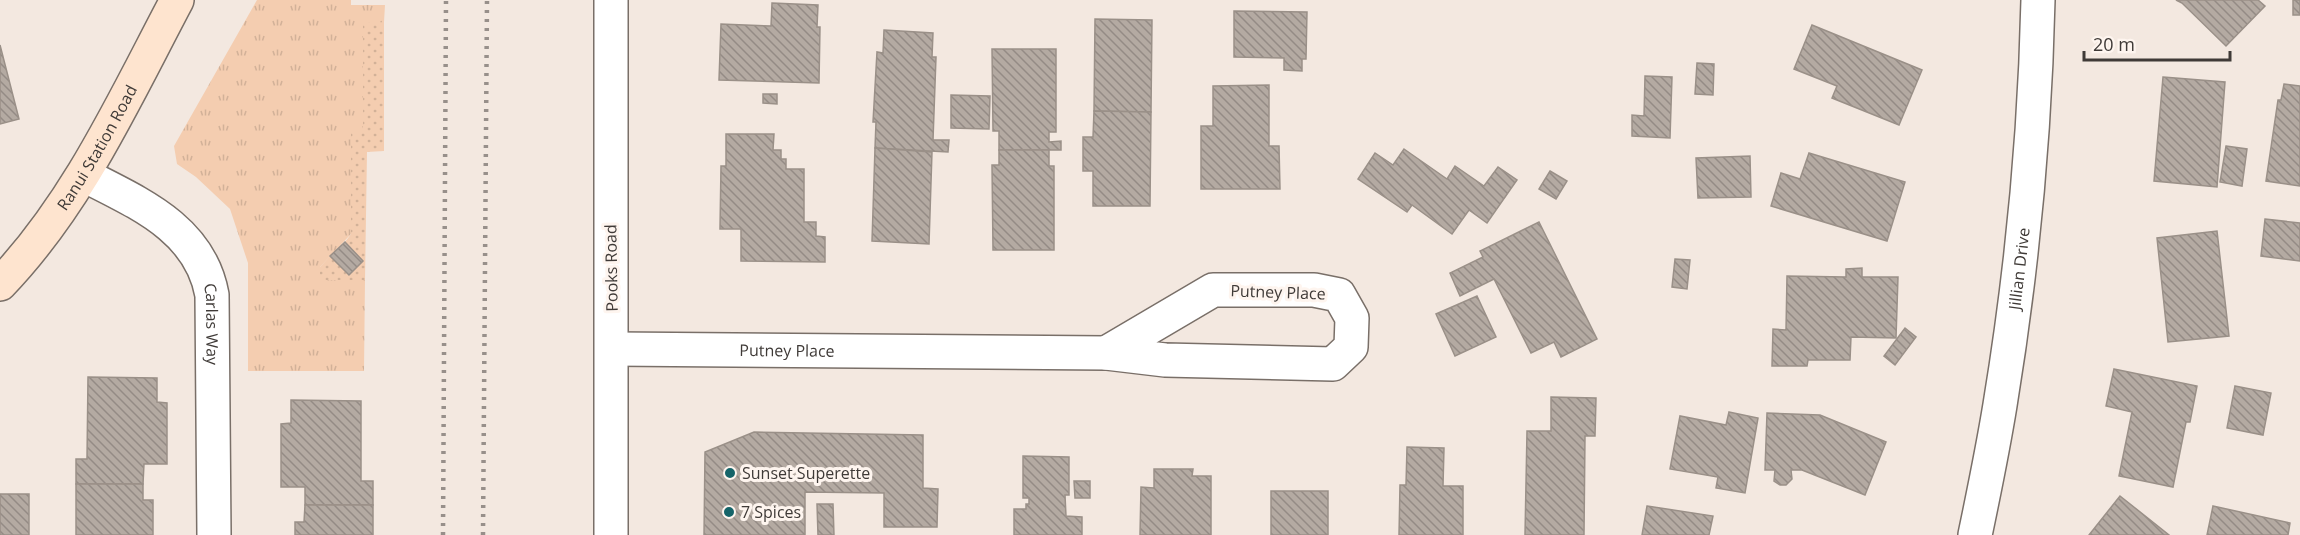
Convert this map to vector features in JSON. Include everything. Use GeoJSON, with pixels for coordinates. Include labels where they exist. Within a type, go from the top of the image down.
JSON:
{"type":"FeatureCollection","features":[{"type":"Feature","properties":{"kind":"street","name":"Ranui Station Road"},"geometry":{"type":"LineString","coordinates":[[0,284],[24,259],[84,175],[177,0]]}},
{"type":"Feature","properties":{"kind":"street","name":"Pooks Road"},"geometry":{"type":"LineString","coordinates":[[611,0],[610,243],[613,349],[611,535]]}},
{"type":"Feature","properties":{"kind":"street","name":"Jillian Drive"},"geometry":{"type":"LineString","coordinates":[[1975,535],[2000,406],[2016,300],[2031,134],[2038,0]]}},
{"type":"Feature","properties":{"kind":"street","name":"Carlas Way"},"geometry":{"type":"LineString","coordinates":[[84,175],[167,221],[185,238],[201,260],[212,295],[214,535]]}},
{"type":"Feature","properties":{"kind":"street","name":"Putney Place"},"geometry":{"type":"LineString","coordinates":[[613,349],[1106,353],[1164,360],[1333,364],[1351,347],[1352,318],[1339,295],[1314,290],[1213,290],[1106,353]]}},
{"type":"Feature","properties":{"kind":"green space"},"geometry":{"type":"Polygon","coordinates":[[[257,0],[351,0],[351,5],[385,5],[384,22],[363,23],[363,133],[351,133],[351,234],[320,267],[320,280],[365,280],[364,371],[248,371],[248,263],[230,209],[196,177],[177,164],[174,146],[257,0]]]}},
{"type":"Feature","properties":{"kind":"green space"},"geometry":{"type":"Polygon","coordinates":[[[363,22],[384,22],[384,151],[367,152],[365,280],[320,280],[320,267],[330,256],[349,275],[363,261],[345,242],[351,234],[351,133],[363,133],[363,22]]]}},
{"type":"Feature","properties":{"kind":"building"},"geometry":{"type":"Polygon","coordinates":[[[2176,0],[2258,0],[2265,6],[2226,46],[2182,3],[2176,0]]]}},
{"type":"Feature","properties":{"kind":"building"},"geometry":{"type":"Polygon","coordinates":[[[2293,0],[2300,0],[2300,15],[2293,15],[2293,0]]]}},
{"type":"Feature","properties":{"kind":"building"},"geometry":{"type":"Polygon","coordinates":[[[772,3],[818,5],[819,83],[719,80],[721,24],[771,26],[772,3]]]}},
{"type":"Feature","properties":{"kind":"building"},"geometry":{"type":"Polygon","coordinates":[[[1234,11],[1307,12],[1306,59],[1302,59],[1302,71],[1284,70],[1284,58],[1234,57],[1234,11]]]}},
{"type":"Feature","properties":{"kind":"building"},"geometry":{"type":"Polygon","coordinates":[[[1095,19],[1152,20],[1151,112],[1094,111],[1095,19]]]}},
{"type":"Feature","properties":{"kind":"building"},"geometry":{"type":"Polygon","coordinates":[[[1812,25],[1922,70],[1899,125],[1832,98],[1837,86],[1794,69],[1812,25]]]}},
{"type":"Feature","properties":{"kind":"building"},"geometry":{"type":"Polygon","coordinates":[[[884,30],[933,33],[932,57],[936,57],[933,140],[949,140],[948,152],[875,148],[876,122],[873,122],[877,52],[883,53],[884,30]]]}},
{"type":"Feature","properties":{"kind":"building"},"geometry":{"type":"Polygon","coordinates":[[[0,45],[19,119],[0,124],[0,45]]]}},
{"type":"Feature","properties":{"kind":"building"},"geometry":{"type":"Polygon","coordinates":[[[992,49],[1056,49],[1056,132],[1049,132],[1049,142],[1061,141],[1061,150],[999,150],[999,131],[993,131],[992,49]]]}},
{"type":"Feature","properties":{"kind":"building"},"geometry":{"type":"Polygon","coordinates":[[[1697,63],[1714,64],[1713,95],[1695,94],[1697,63]]]}},
{"type":"Feature","properties":{"kind":"building"},"geometry":{"type":"Polygon","coordinates":[[[1645,76],[1672,77],[1670,138],[1632,136],[1632,115],[1644,116],[1645,76]]]}},
{"type":"Feature","properties":{"kind":"building"},"geometry":{"type":"Polygon","coordinates":[[[2163,77],[2225,82],[2217,187],[2154,181],[2163,77]]]}},
{"type":"Feature","properties":{"kind":"building"},"geometry":{"type":"Polygon","coordinates":[[[2284,84],[2300,86],[2300,186],[2266,181],[2278,100],[2281,100],[2284,84]]]}},
{"type":"Feature","properties":{"kind":"building"},"geometry":{"type":"Polygon","coordinates":[[[1269,85],[1269,146],[1279,146],[1280,189],[1201,189],[1201,126],[1213,126],[1213,86],[1269,85]]]}},
{"type":"Feature","properties":{"kind":"building"},"geometry":{"type":"Polygon","coordinates":[[[763,94],[777,94],[777,104],[763,103],[763,94]]]}},
{"type":"Feature","properties":{"kind":"building"},"geometry":{"type":"Polygon","coordinates":[[[951,95],[990,96],[989,129],[951,128],[951,95]]]}},
{"type":"Feature","properties":{"kind":"building"},"geometry":{"type":"Polygon","coordinates":[[[1094,111],[1151,112],[1150,206],[1093,206],[1093,171],[1083,171],[1083,137],[1093,137],[1094,111]]]}},
{"type":"Feature","properties":{"kind":"building"},"geometry":{"type":"Polygon","coordinates":[[[726,134],[774,134],[773,150],[781,150],[781,159],[786,159],[786,169],[804,169],[804,222],[816,222],[816,236],[825,237],[825,262],[741,261],[741,229],[720,229],[721,166],[726,166],[726,134]]]}},
{"type":"Feature","properties":{"kind":"building"},"geometry":{"type":"Polygon","coordinates":[[[2226,146],[2247,149],[2242,186],[2220,182],[2226,146]]]}},
{"type":"Feature","properties":{"kind":"building"},"geometry":{"type":"Polygon","coordinates":[[[875,148],[932,152],[929,244],[872,241],[875,148]]]}},
{"type":"Feature","properties":{"kind":"building"},"geometry":{"type":"Polygon","coordinates":[[[1404,149],[1447,179],[1455,166],[1484,186],[1498,167],[1517,180],[1487,223],[1469,210],[1452,234],[1412,205],[1407,212],[1358,179],[1375,153],[1393,165],[1404,149]]]}},
{"type":"Feature","properties":{"kind":"building"},"geometry":{"type":"Polygon","coordinates":[[[999,150],[1049,150],[1049,166],[1054,166],[1054,250],[993,250],[992,165],[999,165],[999,150]]]}},
{"type":"Feature","properties":{"kind":"building"},"geometry":{"type":"Polygon","coordinates":[[[1809,153],[1905,182],[1887,241],[1771,206],[1781,173],[1800,179],[1809,153]]]}},
{"type":"Feature","properties":{"kind":"building"},"geometry":{"type":"Polygon","coordinates":[[[1750,156],[1751,197],[1698,198],[1696,158],[1750,156]]]}},
{"type":"Feature","properties":{"kind":"building"},"geometry":{"type":"Polygon","coordinates":[[[1550,171],[1567,181],[1556,199],[1539,189],[1550,171]]]}},
{"type":"Feature","properties":{"kind":"building"},"geometry":{"type":"Polygon","coordinates":[[[2265,219],[2300,223],[2300,261],[2261,256],[2265,219]]]}},
{"type":"Feature","properties":{"kind":"building"},"geometry":{"type":"Polygon","coordinates":[[[1539,222],[1597,339],[1561,357],[1554,342],[1531,353],[1494,279],[1460,296],[1450,273],[1483,257],[1480,251],[1539,222]]]}},
{"type":"Feature","properties":{"kind":"building"},"geometry":{"type":"Polygon","coordinates":[[[2217,231],[2229,336],[2168,342],[2157,238],[2217,231]]]}},
{"type":"Feature","properties":{"kind":"building"},"geometry":{"type":"Polygon","coordinates":[[[345,242],[363,261],[349,275],[330,256],[345,242]]]}},
{"type":"Feature","properties":{"kind":"building"},"geometry":{"type":"Polygon","coordinates":[[[1675,259],[1690,260],[1687,289],[1672,287],[1675,259]]]}},
{"type":"Feature","properties":{"kind":"building"},"geometry":{"type":"Polygon","coordinates":[[[1862,268],[1862,277],[1898,277],[1896,338],[1851,337],[1850,360],[1808,360],[1807,366],[1772,366],[1773,329],[1786,330],[1787,276],[1846,277],[1846,269],[1862,268]]]}},
{"type":"Feature","properties":{"kind":"building"},"geometry":{"type":"Polygon","coordinates":[[[1477,296],[1496,337],[1455,356],[1436,314],[1477,296]]]}},
{"type":"Feature","properties":{"kind":"building"},"geometry":{"type":"Polygon","coordinates":[[[1905,328],[1916,337],[1895,365],[1884,356],[1905,328]]]}},
{"type":"Feature","properties":{"kind":"building"},"geometry":{"type":"Polygon","coordinates":[[[2114,369],[2197,386],[2190,422],[2186,422],[2173,487],[2119,476],[2132,412],[2106,406],[2114,369]]]}},
{"type":"Feature","properties":{"kind":"building"},"geometry":{"type":"Polygon","coordinates":[[[88,377],[157,378],[157,402],[167,403],[167,464],[144,464],[143,484],[76,484],[76,459],[87,459],[88,377]]]}},
{"type":"Feature","properties":{"kind":"building"},"geometry":{"type":"Polygon","coordinates":[[[2235,386],[2271,393],[2263,435],[2227,428],[2235,386]]]}},
{"type":"Feature","properties":{"kind":"building"},"geometry":{"type":"Polygon","coordinates":[[[1551,397],[1596,398],[1595,436],[1585,436],[1584,535],[1525,535],[1527,431],[1551,431],[1551,397]]]}},
{"type":"Feature","properties":{"kind":"building"},"geometry":{"type":"Polygon","coordinates":[[[291,400],[361,401],[361,481],[373,481],[373,505],[305,505],[305,487],[281,487],[281,424],[291,423],[291,400]]]}},
{"type":"Feature","properties":{"kind":"building"},"geometry":{"type":"Polygon","coordinates":[[[1729,412],[1758,418],[1745,493],[1716,488],[1718,477],[1670,469],[1680,416],[1726,425],[1729,412]]]}},
{"type":"Feature","properties":{"kind":"building"},"geometry":{"type":"Polygon","coordinates":[[[1767,413],[1820,415],[1886,442],[1865,495],[1802,470],[1791,470],[1792,479],[1786,485],[1780,485],[1774,481],[1775,470],[1765,470],[1767,413]]]}},
{"type":"Feature","properties":{"kind":"building"},"geometry":{"type":"Polygon","coordinates":[[[754,432],[923,435],[923,488],[938,489],[937,527],[884,527],[884,493],[805,492],[805,535],[704,535],[705,452],[754,432]]]}},
{"type":"Feature","properties":{"kind":"building"},"geometry":{"type":"Polygon","coordinates":[[[1407,447],[1444,448],[1443,486],[1463,486],[1463,535],[1399,535],[1400,485],[1406,485],[1407,447]]]}},
{"type":"Feature","properties":{"kind":"building"},"geometry":{"type":"Polygon","coordinates":[[[1023,456],[1069,457],[1069,495],[1065,495],[1066,516],[1082,517],[1082,535],[1014,535],[1014,509],[1026,509],[1026,504],[1029,504],[1029,498],[1023,498],[1023,456]]]}},
{"type":"Feature","properties":{"kind":"building"},"geometry":{"type":"Polygon","coordinates":[[[1154,469],[1193,469],[1192,476],[1211,476],[1211,535],[1140,535],[1141,487],[1154,488],[1154,469]]]}},
{"type":"Feature","properties":{"kind":"building"},"geometry":{"type":"Polygon","coordinates":[[[1074,481],[1090,481],[1090,498],[1075,498],[1074,481]]]}},
{"type":"Feature","properties":{"kind":"building"},"geometry":{"type":"Polygon","coordinates":[[[76,484],[143,484],[143,500],[153,500],[153,535],[76,535],[76,484]]]}},
{"type":"Feature","properties":{"kind":"building"},"geometry":{"type":"Polygon","coordinates":[[[1271,491],[1328,491],[1328,535],[1271,535],[1271,491]]]}},
{"type":"Feature","properties":{"kind":"building"},"geometry":{"type":"Polygon","coordinates":[[[0,494],[29,494],[29,535],[0,535],[0,494]]]}},
{"type":"Feature","properties":{"kind":"building"},"geometry":{"type":"Polygon","coordinates":[[[2120,496],[2169,535],[2089,535],[2120,496]]]}},
{"type":"Feature","properties":{"kind":"building"},"geometry":{"type":"Polygon","coordinates":[[[817,504],[833,504],[834,535],[818,535],[817,504]]]}},
{"type":"Feature","properties":{"kind":"building"},"geometry":{"type":"Polygon","coordinates":[[[305,505],[373,505],[373,535],[295,535],[295,522],[304,522],[305,505]]]}},
{"type":"Feature","properties":{"kind":"building"},"geometry":{"type":"Polygon","coordinates":[[[1647,506],[1713,516],[1709,535],[1642,535],[1647,506]]]}},
{"type":"Feature","properties":{"kind":"building"},"geometry":{"type":"Polygon","coordinates":[[[2213,506],[2290,523],[2288,535],[2207,535],[2213,506]]]}},
{"type":"Feature","properties":{"kind":"railway"},"geometry":{"type":"LineString","coordinates":[[443,535],[446,0]]}},
{"type":"Feature","properties":{"kind":"railway"},"geometry":{"type":"LineString","coordinates":[[483,535],[487,0]]}},
{"type":"Feature","properties":{"kind":"place","name":"Sunset Superette"},"geometry":{"type":"Point","coordinates":[730,473]}},
{"type":"Feature","properties":{"kind":"place","name":"7 Spices"},"geometry":{"type":"Point","coordinates":[729,512]}}]}
